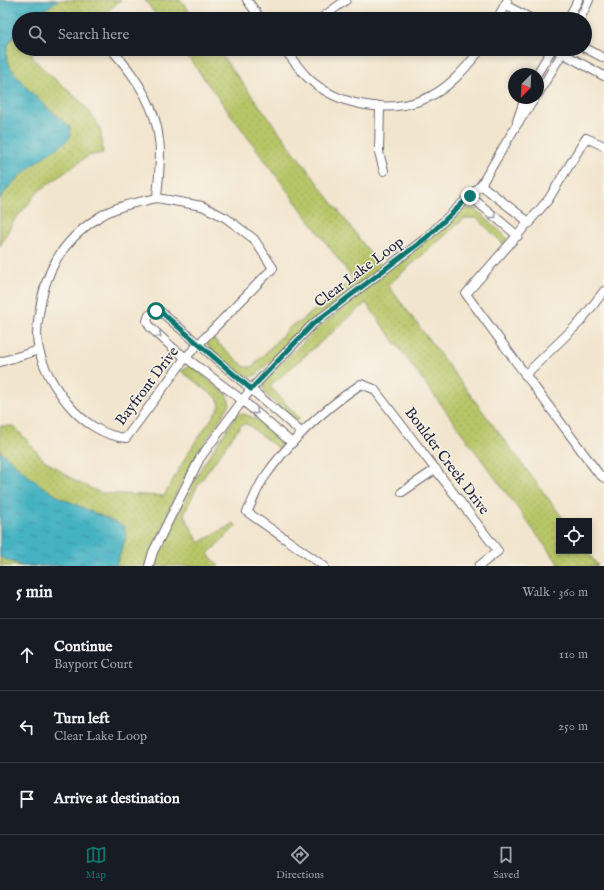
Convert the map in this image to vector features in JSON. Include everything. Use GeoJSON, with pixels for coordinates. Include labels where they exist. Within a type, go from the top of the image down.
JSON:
{"type":"FeatureCollection","features":[{"type":"Feature","properties":{"kind":"street"},"geometry":{"type":"LineString","coordinates":[[247,0],[256,12]]}},
{"type":"Feature","properties":{"kind":"street"},"geometry":{"type":"LineString","coordinates":[[330,12],[346,0]]}},
{"type":"Feature","properties":{"kind":"street"},"geometry":{"type":"LineString","coordinates":[[572,12],[578,0]]}},
{"type":"Feature","properties":{"kind":"street"},"geometry":{"type":"LineString","coordinates":[[583,12],[589,0]]}},
{"type":"Feature","properties":{"kind":"street"},"geometry":{"type":"LineString","coordinates":[[501,12],[506,2],[521,12]]}},
{"type":"Feature","properties":{"kind":"street"},"geometry":{"type":"LineString","coordinates":[[592,52],[604,58]]}},
{"type":"Feature","properties":{"kind":"street"},"geometry":{"type":"LineString","coordinates":[[117,56],[135,77],[152,112],[160,140],[157,198]]}},
{"type":"Feature","properties":{"kind":"street"},"geometry":{"type":"LineString","coordinates":[[290,56],[307,77],[333,95],[348,101],[380,106],[402,105],[422,100],[437,92],[453,80],[475,56]]}},
{"type":"Feature","properties":{"kind":"street"},"geometry":{"type":"LineString","coordinates":[[541,68],[549,56]]}},
{"type":"Feature","properties":{"kind":"street"},"geometry":{"type":"LineString","coordinates":[[544,84],[561,56]]}},
{"type":"Feature","properties":{"kind":"street"},"geometry":{"type":"LineString","coordinates":[[572,56],[604,76]]}},
{"type":"Feature","properties":{"kind":"street","name":"Clear Lake Loop"},"geometry":{"type":"LineString","coordinates":[[516,126],[523,104]]}},
{"type":"Feature","properties":{"kind":"street","name":"Clear Lake Loop"},"geometry":{"type":"LineString","coordinates":[[149,566],[153,552],[200,458],[251,389],[313,324],[426,238],[481,185],[531,104]]}},
{"type":"Feature","properties":{"kind":"street"},"geometry":{"type":"LineString","coordinates":[[380,106],[379,152],[384,171]]}},
{"type":"Feature","properties":{"kind":"street"},"geometry":{"type":"LineString","coordinates":[[604,146],[586,138],[548,200],[530,223],[466,294],[524,375],[598,473],[604,478]]}},
{"type":"Feature","properties":{"kind":"street"},"geometry":{"type":"LineString","coordinates":[[481,185],[530,223]]}},
{"type":"Feature","properties":{"kind":"street"},"geometry":{"type":"LineString","coordinates":[[470,196],[518,236]]}},
{"type":"Feature","properties":{"kind":"street","name":"Bayfront Drive"},"geometry":{"type":"LineString","coordinates":[[157,198],[202,206],[226,218],[254,239],[273,268],[198,343],[126,438],[112,437],[78,416],[55,389],[39,350],[37,327],[41,294],[49,270],[72,238],[100,216],[126,204],[157,198]]}},
{"type":"Feature","properties":{"kind":"street"},"geometry":{"type":"LineString","coordinates":[[524,375],[580,322],[604,291]]}},
{"type":"Feature","properties":{"kind":"street"},"geometry":{"type":"LineString","coordinates":[[292,443],[242,400],[150,327],[147,321],[149,315],[156,311],[161,312],[301,432],[263,479],[247,512],[324,566]]}},
{"type":"Feature","properties":{"kind":"street"},"geometry":{"type":"LineString","coordinates":[[0,362],[39,350]]}},
{"type":"Feature","properties":{"kind":"street"},"geometry":{"type":"LineString","coordinates":[[215,379],[225,368]]}},
{"type":"Feature","properties":{"kind":"street","name":"Boulder Creek Drive"},"geometry":{"type":"LineString","coordinates":[[301,432],[333,404],[361,384],[374,389],[498,551],[479,566]]}},
{"type":"Feature","properties":{"kind":"street"},"geometry":{"type":"LineString","coordinates":[[402,492],[436,469]]}},
{"type":"Feature","properties":{"kind":"green space"},"geometry":{"type":"Polygon","coordinates":[[[0,0],[121,0],[107,12],[12,12],[12,56],[32,56],[48,74],[91,113],[100,130],[103,153],[88,156],[40,190],[13,222],[0,246],[0,0]]]}},
{"type":"Feature","properties":{"kind":"green space"},"geometry":{"type":"Polygon","coordinates":[[[145,0],[181,0],[190,12],[154,12],[145,0]]]}},
{"type":"Feature","properties":{"kind":"green space"},"geometry":{"type":"Polygon","coordinates":[[[187,56],[222,56],[382,269],[333,305],[287,345],[258,374],[251,377],[241,375],[210,349],[207,344],[210,336],[245,367],[252,367],[292,325],[298,323],[353,279],[187,56]]]}},
{"type":"Feature","properties":{"kind":"green space"},"geometry":{"type":"Polygon","coordinates":[[[462,209],[476,209],[507,238],[504,245],[477,218],[465,218],[388,285],[563,518],[556,518],[556,554],[589,554],[598,566],[560,566],[366,303],[270,386],[300,419],[298,421],[267,396],[264,386],[265,379],[315,331],[462,209]]]}},
{"type":"Feature","properties":{"kind":"green space"},"geometry":{"type":"Polygon","coordinates":[[[189,366],[194,368],[226,394],[230,404],[200,450],[179,487],[146,566],[0,566],[0,426],[14,426],[43,459],[77,482],[101,493],[164,496],[188,453],[220,406],[218,399],[181,371],[189,366]]]}},
{"type":"Feature","properties":{"kind":"green space"},"geometry":{"type":"Polygon","coordinates":[[[240,414],[252,417],[267,426],[278,438],[280,450],[247,424],[241,425],[198,485],[184,514],[199,543],[234,523],[236,526],[208,554],[219,566],[154,566],[156,558],[201,468],[236,416],[240,414]]]}},
{"type":"Feature","properties":{"kind":"water"},"geometry":{"type":"Polygon","coordinates":[[[0,0],[58,0],[42,12],[12,12],[12,40],[8,46],[7,58],[10,66],[24,85],[70,127],[71,136],[21,175],[0,199],[0,0]]]}},
{"type":"Feature","properties":{"kind":"water"},"geometry":{"type":"Polygon","coordinates":[[[0,451],[37,483],[59,497],[124,526],[126,537],[116,566],[22,566],[0,557],[0,451]]]}},
{"type":"Feature","properties":{"kind":"route"},"geometry":{"type":"LineString","coordinates":[[156,311],[161,312],[186,332],[216,360],[251,389],[313,324],[426,238],[470,196]]}}]}
